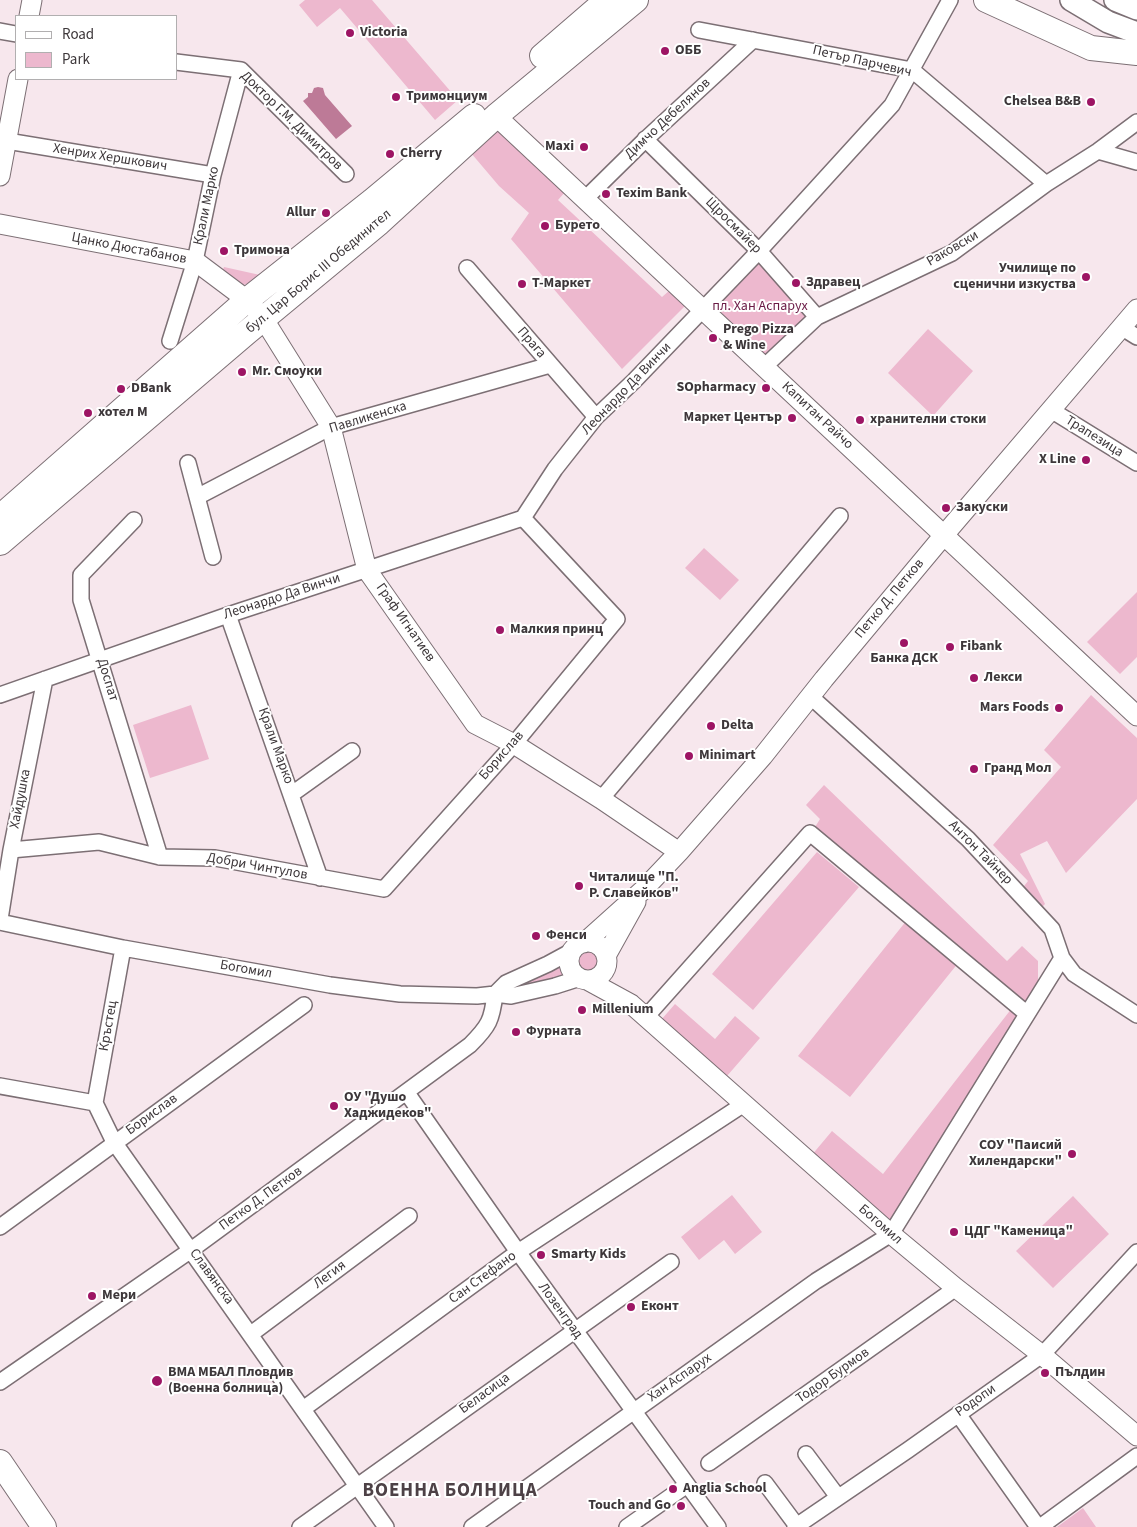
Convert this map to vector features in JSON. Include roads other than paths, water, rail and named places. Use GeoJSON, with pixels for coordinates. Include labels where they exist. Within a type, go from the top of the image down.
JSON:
{"type":"FeatureCollection","features":[{"type":"Feature","properties":{"kind":"main road","name":"бул. Цар Борис III Обединител"},"geometry":{"type":"LineString","coordinates":[[0,517],[247,300],[466,123],[607,0]]}},
{"type":"Feature","properties":{"kind":"main road","name":"бул. Цар Борис III Обединител"},"geometry":{"type":"LineString","coordinates":[[0,543],[263,318],[379,223],[496,116],[636,0]]}},
{"type":"Feature","properties":{"kind":"main road"},"geometry":{"type":"LineString","coordinates":[[986,0],[1091,48],[1137,53]]}},
{"type":"Feature","properties":{"kind":"main road"},"geometry":{"type":"LineString","coordinates":[[1071,0],[1108,22],[1137,33]]}},
{"type":"Feature","properties":{"kind":"main road"},"geometry":{"type":"LineString","coordinates":[[1115,0],[1137,9]]}},
{"type":"Feature","properties":{"kind":"main road"},"geometry":{"type":"LineString","coordinates":[[0,1462],[44,1527]]}},
{"type":"Feature","properties":{"kind":"street"},"geometry":{"type":"LineString","coordinates":[[29,15],[32,0]]}},
{"type":"Feature","properties":{"kind":"street","name":"Леонардо Да Винчи"},"geometry":{"type":"LineString","coordinates":[[0,696],[228,614],[523,518],[555,469],[596,417],[634,381],[760,251],[892,105],[950,0]]}},
{"type":"Feature","properties":{"kind":"street","name":"Петър Парчевич"},"geometry":{"type":"LineString","coordinates":[[699,30],[912,70],[1046,184]]}},
{"type":"Feature","properties":{"kind":"street"},"geometry":{"type":"LineString","coordinates":[[0,31],[15,34]]}},
{"type":"Feature","properties":{"kind":"street","name":"Димчо Дебелянов"},"geometry":{"type":"LineString","coordinates":[[585,199],[645,139],[753,40]]}},
{"type":"Feature","properties":{"kind":"street","name":"Доктор Г.М. Димитров"},"geometry":{"type":"LineString","coordinates":[[178,62],[241,70],[346,174]]}},
{"type":"Feature","properties":{"kind":"street","name":"Крали Марко"},"geometry":{"type":"LineString","coordinates":[[170,341],[195,261],[213,175],[241,70]]}},
{"type":"Feature","properties":{"kind":"street"},"geometry":{"type":"LineString","coordinates":[[0,176],[18,80]]}},
{"type":"Feature","properties":{"kind":"street","name":"Капитан Райчо"},"geometry":{"type":"LineString","coordinates":[[496,116],[1137,716]]}},
{"type":"Feature","properties":{"kind":"street","name":"Раковски"},"geometry":{"type":"LineString","coordinates":[[765,366],[817,317],[952,252],[1046,184],[1098,152],[1137,122]]}},
{"type":"Feature","properties":{"kind":"street","name":"Щросмайер"},"geometry":{"type":"LineString","coordinates":[[645,139],[760,251],[817,317]]}},
{"type":"Feature","properties":{"kind":"street","name":"Хенрих Хершкович"},"geometry":{"type":"LineString","coordinates":[[7,141],[213,175]]}},
{"type":"Feature","properties":{"kind":"street"},"geometry":{"type":"LineString","coordinates":[[1098,152],[1137,162]]}},
{"type":"Feature","properties":{"kind":"street","name":"Цанко Дюстабанов"},"geometry":{"type":"LineString","coordinates":[[0,224],[195,261],[247,300]]}},
{"type":"Feature","properties":{"kind":"street","name":"Прага"},"geometry":{"type":"LineString","coordinates":[[467,268],[596,417]]}},
{"type":"Feature","properties":{"kind":"street","name":"Граф Игнатиев"},"geometry":{"type":"LineString","coordinates":[[247,300],[263,318],[331,427],[367,570],[475,724],[514,744],[601,799],[679,852]]}},
{"type":"Feature","properties":{"kind":"street","name":"Петко Д. Петков"},"geometry":{"type":"LineString","coordinates":[[578,947],[643,890],[679,852],[763,756],[810,696],[944,535],[1137,309]]}},
{"type":"Feature","properties":{"kind":"street"},"geometry":{"type":"LineString","coordinates":[[1121,327],[1137,337]]}},
{"type":"Feature","properties":{"kind":"street","name":"Павликенска"},"geometry":{"type":"LineString","coordinates":[[197,497],[331,427],[550,365]]}},
{"type":"Feature","properties":{"kind":"street","name":"Трапезица"},"geometry":{"type":"LineString","coordinates":[[1051,410],[1137,464]]}},
{"type":"Feature","properties":{"kind":"street"},"geometry":{"type":"LineString","coordinates":[[188,463],[213,557]]}},
{"type":"Feature","properties":{"kind":"street"},"geometry":{"type":"LineString","coordinates":[[601,799],[840,516]]}},
{"type":"Feature","properties":{"kind":"street","name":"Борислав"},"geometry":{"type":"LineString","coordinates":[[384,889],[514,744],[617,619],[523,518]]}},
{"type":"Feature","properties":{"kind":"street","name":"Доспат"},"geometry":{"type":"LineString","coordinates":[[134,520],[81,575],[81,600],[101,660],[160,858]]}},
{"type":"Feature","properties":{"kind":"street","name":"Крали Марко"},"geometry":{"type":"LineString","coordinates":[[228,614],[320,878]]}},
{"type":"Feature","properties":{"kind":"street","name":"Хайдушка"},"geometry":{"type":"LineString","coordinates":[[0,921],[11,850],[45,679]]}},
{"type":"Feature","properties":{"kind":"street","name":"Антон Тайнер"},"geometry":{"type":"LineString","coordinates":[[810,696],[986,857],[1052,929],[1062,958],[1074,974],[1137,1016]]}},
{"type":"Feature","properties":{"kind":"street"},"geometry":{"type":"LineString","coordinates":[[292,794],[352,751]]}},
{"type":"Feature","properties":{"kind":"street"},"geometry":{"type":"LineString","coordinates":[[646,1017],[810,833],[1026,1014]]}},
{"type":"Feature","properties":{"kind":"street","name":"Добри Чинтулов"},"geometry":{"type":"LineString","coordinates":[[11,850],[99,842],[160,858],[215,858],[384,889]]}},
{"type":"Feature","properties":{"kind":"street","name":"Петко Д. Петков"},"geometry":{"type":"LineString","coordinates":[[607,959],[643,890]]}},
{"type":"Feature","properties":{"kind":"street","name":"Богомил"},"geometry":{"type":"LineString","coordinates":[[0,921],[123,948],[330,985],[400,994],[477,996],[495,994],[511,996],[583,979],[631,1004],[891,1234],[1042,1355],[1137,1436]]}},
{"type":"Feature","properties":{"kind":"street"},"geometry":{"type":"LineString","coordinates":[[495,994],[506,983],[548,964],[578,947],[591,942],[603,950],[607,959],[605,970],[600,976],[594,979],[583,979],[574,973],[570,966],[569,958],[578,947]]}},
{"type":"Feature","properties":{"kind":"street","name":"Кръстец"},"geometry":{"type":"LineString","coordinates":[[94,1103],[123,948]]}},
{"type":"Feature","properties":{"kind":"street"},"geometry":{"type":"LineString","coordinates":[[891,1234],[1062,958]]}},
{"type":"Feature","properties":{"kind":"street","name":"Богомил"},"geometry":{"type":"LineString","coordinates":[[607,959],[631,1004]]}},
{"type":"Feature","properties":{"kind":"street","name":"Петко Д. Петков"},"geometry":{"type":"LineString","coordinates":[[0,1382],[191,1250],[470,1045],[482,1032],[492,1015],[495,994]]}},
{"type":"Feature","properties":{"kind":"street","name":"Борислав"},"geometry":{"type":"LineString","coordinates":[[0,1227],[304,1005]]}},
{"type":"Feature","properties":{"kind":"street"},"geometry":{"type":"LineString","coordinates":[[0,1086],[94,1103]]}},
{"type":"Feature","properties":{"kind":"street","name":"Лозенград"},"geometry":{"type":"LineString","coordinates":[[407,1093],[518,1252],[718,1527]]}},
{"type":"Feature","properties":{"kind":"street","name":"Славянска"},"geometry":{"type":"LineString","coordinates":[[94,1103],[114,1142],[386,1527]]}},
{"type":"Feature","properties":{"kind":"street","name":"Сан Стефано"},"geometry":{"type":"LineString","coordinates":[[303,1409],[518,1252],[744,1104]]}},
{"type":"Feature","properties":{"kind":"street","name":"Легия"},"geometry":{"type":"LineString","coordinates":[[251,1334],[409,1216]]}},
{"type":"Feature","properties":{"kind":"street","name":"Хан Аспарух"},"geometry":{"type":"LineString","coordinates":[[472,1527],[816,1281],[891,1234]]}},
{"type":"Feature","properties":{"kind":"street","name":"Родопи"},"geometry":{"type":"LineString","coordinates":[[796,1526],[1042,1355],[1137,1252]]}},
{"type":"Feature","properties":{"kind":"street","name":"Беласица"},"geometry":{"type":"LineString","coordinates":[[300,1527],[671,1262]]}},
{"type":"Feature","properties":{"kind":"street","name":"Тодор Бурмов"},"geometry":{"type":"LineString","coordinates":[[709,1463],[956,1288]]}},
{"type":"Feature","properties":{"kind":"street"},"geometry":{"type":"LineString","coordinates":[[958,1414],[1039,1527],[1137,1456]]}},
{"type":"Feature","properties":{"kind":"street"},"geometry":{"type":"LineString","coordinates":[[806,1454],[838,1498]]}},
{"type":"Feature","properties":{"kind":"street"},"geometry":{"type":"LineString","coordinates":[[766,1483],[796,1526]]}},
{"type":"Feature","properties":{"kind":"street"},"geometry":{"type":"LineString","coordinates":[[627,1527],[687,1485]]}},
{"type":"Feature","properties":{"kind":"place","name":"Victoria"},"geometry":{"type":"Point","coordinates":[350,33]}},
{"type":"Feature","properties":{"kind":"place","name":"ОББ"},"geometry":{"type":"Point","coordinates":[665,51]}},
{"type":"Feature","properties":{"kind":"place","name":"Тримонциум"},"geometry":{"type":"Point","coordinates":[396,97]}},
{"type":"Feature","properties":{"kind":"place","name":"Chelsea B&B"},"geometry":{"type":"Point","coordinates":[1091,102]}},
{"type":"Feature","properties":{"kind":"place","name":"Maxi"},"geometry":{"type":"Point","coordinates":[584,147]}},
{"type":"Feature","properties":{"kind":"place","name":"Cherry"},"geometry":{"type":"Point","coordinates":[390,154]}},
{"type":"Feature","properties":{"kind":"place","name":"Texim Bank"},"geometry":{"type":"Point","coordinates":[606,194]}},
{"type":"Feature","properties":{"kind":"place","name":"Allur"},"geometry":{"type":"Point","coordinates":[326,213]}},
{"type":"Feature","properties":{"kind":"place","name":"Бурето"},"geometry":{"type":"Point","coordinates":[545,226]}},
{"type":"Feature","properties":{"kind":"place","name":"Тримона"},"geometry":{"type":"Point","coordinates":[224,251]}},
{"type":"Feature","properties":{"kind":"place","name":"Училище по сценични изкуства"},"geometry":{"type":"Point","coordinates":[1086,277]}},
{"type":"Feature","properties":{"kind":"place","name":"Здравец"},"geometry":{"type":"Point","coordinates":[796,283]}},
{"type":"Feature","properties":{"kind":"place","name":"Т-Маркет"},"geometry":{"type":"Point","coordinates":[522,284]}},
{"type":"Feature","properties":{"kind":"place","name":"Prego Pizza & Wine"},"geometry":{"type":"Point","coordinates":[713,338]}},
{"type":"Feature","properties":{"kind":"place","name":"Mr. Смоуки"},"geometry":{"type":"Point","coordinates":[242,372]}},
{"type":"Feature","properties":{"kind":"place","name":"SOpharmacy"},"geometry":{"type":"Point","coordinates":[766,388]}},
{"type":"Feature","properties":{"kind":"place","name":"DBank"},"geometry":{"type":"Point","coordinates":[121,389]}},
{"type":"Feature","properties":{"kind":"place","name":"хотел М"},"geometry":{"type":"Point","coordinates":[88,413]}},
{"type":"Feature","properties":{"kind":"place","name":"Маркет Център"},"geometry":{"type":"Point","coordinates":[792,418]}},
{"type":"Feature","properties":{"kind":"place","name":"хранителни стоки"},"geometry":{"type":"Point","coordinates":[860,420]}},
{"type":"Feature","properties":{"kind":"place","name":"X Line"},"geometry":{"type":"Point","coordinates":[1086,460]}},
{"type":"Feature","properties":{"kind":"place","name":"Закуски"},"geometry":{"type":"Point","coordinates":[946,508]}},
{"type":"Feature","properties":{"kind":"place","name":"Малкия принц"},"geometry":{"type":"Point","coordinates":[500,630]}},
{"type":"Feature","properties":{"kind":"place","name":"Банка ДСК"},"geometry":{"type":"Point","coordinates":[904,643]}},
{"type":"Feature","properties":{"kind":"place","name":"Fibank"},"geometry":{"type":"Point","coordinates":[950,647]}},
{"type":"Feature","properties":{"kind":"place","name":"Лекси"},"geometry":{"type":"Point","coordinates":[974,678]}},
{"type":"Feature","properties":{"kind":"place","name":"Mars Foods"},"geometry":{"type":"Point","coordinates":[1059,708]}},
{"type":"Feature","properties":{"kind":"place","name":"Delta"},"geometry":{"type":"Point","coordinates":[711,726]}},
{"type":"Feature","properties":{"kind":"place","name":"Minimart"},"geometry":{"type":"Point","coordinates":[689,756]}},
{"type":"Feature","properties":{"kind":"place","name":"Гранд Мол"},"geometry":{"type":"Point","coordinates":[974,769]}},
{"type":"Feature","properties":{"kind":"place","name":"Читалище \"П. Р. Славейков\""},"geometry":{"type":"Point","coordinates":[579,886]}},
{"type":"Feature","properties":{"kind":"place","name":"Фенси"},"geometry":{"type":"Point","coordinates":[536,936]}},
{"type":"Feature","properties":{"kind":"place","name":"Millenium"},"geometry":{"type":"Point","coordinates":[582,1010]}},
{"type":"Feature","properties":{"kind":"place","name":"Фурната"},"geometry":{"type":"Point","coordinates":[516,1032]}},
{"type":"Feature","properties":{"kind":"place","name":"ОУ \"Душо Хаджидеков\""},"geometry":{"type":"Point","coordinates":[334,1106]}},
{"type":"Feature","properties":{"kind":"place","name":"СОУ \"Паисий Хилендарски\""},"geometry":{"type":"Point","coordinates":[1072,1154]}},
{"type":"Feature","properties":{"kind":"place","name":"ЦДГ \"Каменица\""},"geometry":{"type":"Point","coordinates":[954,1232]}},
{"type":"Feature","properties":{"kind":"place","name":"Smarty Kids"},"geometry":{"type":"Point","coordinates":[541,1255]}},
{"type":"Feature","properties":{"kind":"place","name":"Мери"},"geometry":{"type":"Point","coordinates":[92,1296]}},
{"type":"Feature","properties":{"kind":"place","name":"Еконт"},"geometry":{"type":"Point","coordinates":[631,1307]}},
{"type":"Feature","properties":{"kind":"place","name":"Пълдин"},"geometry":{"type":"Point","coordinates":[1045,1373]}},
{"type":"Feature","properties":{"kind":"place","name":"ВМА МБАЛ Пловдив (Военна болница)"},"geometry":{"type":"Point","coordinates":[157,1381]}},
{"type":"Feature","properties":{"kind":"place","name":"Anglia School"},"geometry":{"type":"Point","coordinates":[673,1489]}},
{"type":"Feature","properties":{"kind":"place","name":"Touch and Go"},"geometry":{"type":"Point","coordinates":[681,1506]}},
{"type":"Feature","properties":{"kind":"district","name":"ВОЕННА БОЛНИЦА"},"geometry":{"type":"Point","coordinates":[450,1492]}},
{"type":"Feature","properties":{"kind":"park label","name":"пл. Хан Аспарух"},"geometry":{"type":"Point","coordinates":[760,307]}}]}
